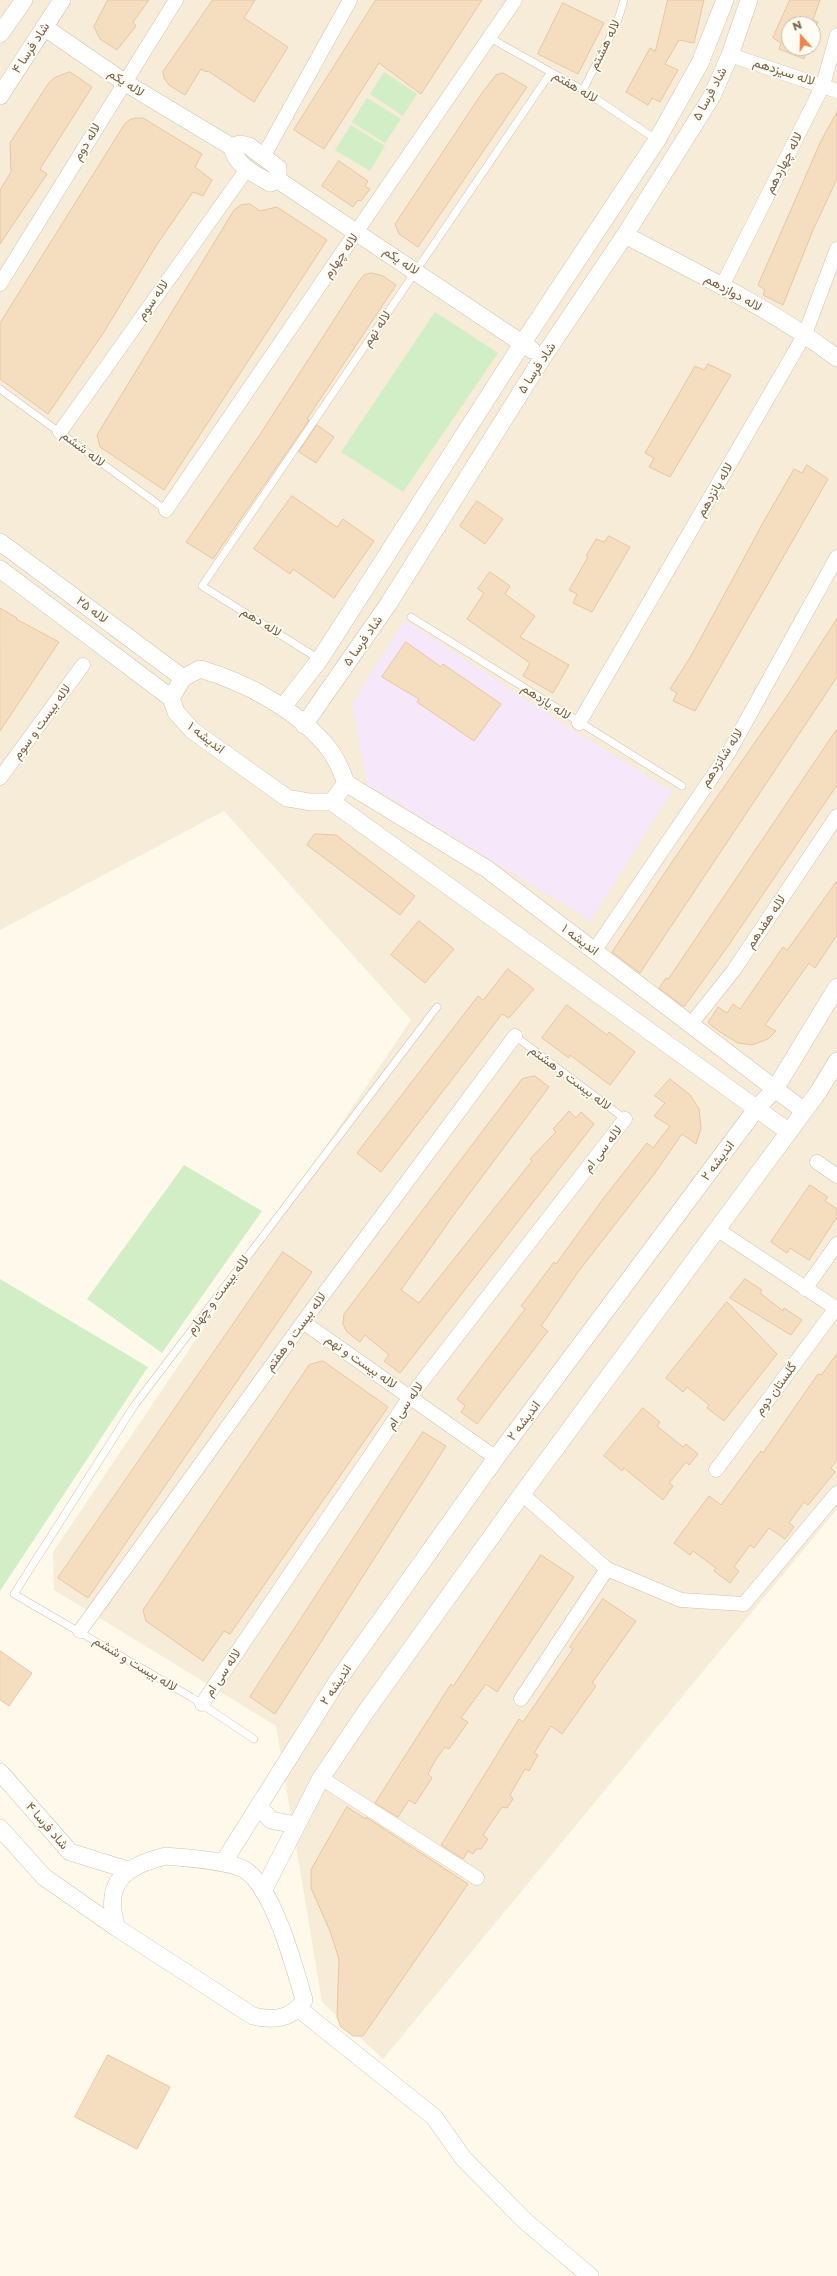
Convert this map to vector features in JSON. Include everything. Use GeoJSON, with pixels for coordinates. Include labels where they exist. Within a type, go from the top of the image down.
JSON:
{"type":"FeatureCollection","features":[{"type":"Feature","properties":{"kind":"street"},"geometry":{"type":"LineString","coordinates":[[0,34],[24,0]]}},
{"type":"Feature","properties":{"kind":"street","name":"شاد فرسا ۴"},"geometry":{"type":"LineString","coordinates":[[0,96],[62,0]]}},
{"type":"Feature","properties":{"kind":"street","name":"لاله دوم"},"geometry":{"type":"LineString","coordinates":[[0,284],[176,0]]}},
{"type":"Feature","properties":{"kind":"street"},"geometry":{"type":"LineString","coordinates":[[263,157],[350,0]]}},
{"type":"Feature","properties":{"kind":"street","name":"لاله چهارم"},"geometry":{"type":"LineString","coordinates":[[166,510],[515,0]]}},
{"type":"Feature","properties":{"kind":"street","name":"شاد فرسا ۵"},"geometry":{"type":"LineString","coordinates":[[283,707],[320,659],[522,344],[657,140],[700,63],[725,0]]}},
{"type":"Feature","properties":{"kind":"street","name":"شاد فرسا ۵"},"geometry":{"type":"LineString","coordinates":[[304,725],[389,603],[543,357],[625,234],[712,96],[730,54],[749,0]]}},
{"type":"Feature","properties":{"kind":"street","name":"لاله یکم"},"geometry":{"type":"LineString","coordinates":[[44,27],[124,82],[232,147]]}},
{"type":"Feature","properties":{"kind":"street","name":"لاله چهاردهم"},"geometry":{"type":"LineString","coordinates":[[722,286],[823,85],[837,36]]}},
{"type":"Feature","properties":{"kind":"street","name":"لاله سیزدهم"},"geometry":{"type":"LineString","coordinates":[[730,54],[837,91]]}},
{"type":"Feature","properties":{"kind":"street"},"geometry":{"type":"LineString","coordinates":[[240,144],[249,146],[263,157],[278,168],[278,180],[270,183],[247,169],[233,156],[232,147],[240,144]]}},
{"type":"Feature","properties":{"kind":"street","name":"لاله سوم"},"geometry":{"type":"LineString","coordinates":[[60,432],[247,169]]}},
{"type":"Feature","properties":{"kind":"street","name":"لاله یکم"},"geometry":{"type":"LineString","coordinates":[[278,180],[543,357]]}},
{"type":"Feature","properties":{"kind":"street","name":"لاله دوازدهم"},"geometry":{"type":"LineString","coordinates":[[625,234],[722,286],[805,334],[837,358]]}},
{"type":"Feature","properties":{"kind":"street","name":"لاله پانزدهم"},"geometry":{"type":"LineString","coordinates":[[579,723],[805,334],[837,250]]}},
{"type":"Feature","properties":{"kind":"street","name":"لاله ۲۵"},"geometry":{"type":"LineString","coordinates":[[0,542],[183,678]]}},
{"type":"Feature","properties":{"kind":"street","name":"لاله شانزدهم"},"geometry":{"type":"LineString","coordinates":[[594,950],[729,752],[837,557]]}},
{"type":"Feature","properties":{"kind":"street","name":"لاله ۲۵"},"geometry":{"type":"LineString","coordinates":[[0,569],[171,698]]}},
{"type":"Feature","properties":{"kind":"street"},"geometry":{"type":"LineString","coordinates":[[114,656],[126,651],[129,645],[128,637]]}},
{"type":"Feature","properties":{"kind":"street","name":"لاله بیست و سوم"},"geometry":{"type":"LineString","coordinates":[[0,778],[83,665]]}},
{"type":"Feature","properties":{"kind":"street"},"geometry":{"type":"LineString","coordinates":[[171,698],[183,678],[200,669],[228,677],[283,707],[326,745],[338,763],[346,783],[332,802],[789,1132]]}},
{"type":"Feature","properties":{"kind":"street","name":"اندیشه ۱"},"geometry":{"type":"LineString","coordinates":[[171,698],[176,712],[193,731],[287,798],[310,802],[332,802]]}},
{"type":"Feature","properties":{"kind":"street","name":"اندیشه ۱"},"geometry":{"type":"LineString","coordinates":[[346,783],[487,869],[804,1111]]}},
{"type":"Feature","properties":{"kind":"street","name":"لاله هفدهم"},"geometry":{"type":"LineString","coordinates":[[691,1024],[734,970],[837,816]]}},
{"type":"Feature","properties":{"kind":"street","name":"اندیشه ۲"},"geometry":{"type":"LineString","coordinates":[[223,1864],[336,1683],[496,1458],[757,1108],[775,1089],[837,987]]}},
{"type":"Feature","properties":{"kind":"street","name":"لاله بیست و هفتم"},"geometry":{"type":"LineString","coordinates":[[80,1631],[304,1322],[515,1036]]}},
{"type":"Feature","properties":{"kind":"street"},"geometry":{"type":"LineString","coordinates":[[262,1891],[321,1778],[522,1494],[718,1230],[804,1111],[837,1061]]}},
{"type":"Feature","properties":{"kind":"street","name":"لاله سی ام"},"geometry":{"type":"LineString","coordinates":[[202,1704],[410,1397],[625,1119]]}},
{"type":"Feature","properties":{"kind":"street"},"geometry":{"type":"LineString","coordinates":[[818,1162],[837,1176]]}},
{"type":"Feature","properties":{"kind":"street"},"geometry":{"type":"LineString","coordinates":[[718,1230],[837,1309]]}},
{"type":"Feature","properties":{"kind":"street"},"geometry":{"type":"LineString","coordinates":[[805,1289],[837,1244]]}},
{"type":"Feature","properties":{"kind":"street","name":"گلستان دوم"},"geometry":{"type":"LineString","coordinates":[[716,1470],[837,1309]]}},
{"type":"Feature","properties":{"kind":"street","name":"لاله بیست و نهم"},"geometry":{"type":"LineString","coordinates":[[304,1322],[496,1458]]}},
{"type":"Feature","properties":{"kind":"street"},"geometry":{"type":"LineString","coordinates":[[522,1494],[607,1569],[680,1600],[744,1604],[837,1493]]}},
{"type":"Feature","properties":{"kind":"street"},"geometry":{"type":"LineString","coordinates":[[521,1699],[607,1569]]}},
{"type":"Feature","properties":{"kind":"street","name":"شاد فرسا ۴"},"geometry":{"type":"LineString","coordinates":[[0,1772],[70,1852],[128,1870]]}},
{"type":"Feature","properties":{"kind":"street"},"geometry":{"type":"LineString","coordinates":[[321,1778],[477,1878]]}},
{"type":"Feature","properties":{"kind":"street"},"geometry":{"type":"LineString","coordinates":[[259,1807],[271,1820],[296,1825]]}},
{"type":"Feature","properties":{"kind":"street"},"geometry":{"type":"LineString","coordinates":[[0,1828],[44,1877],[117,1928],[253,2016],[276,2019],[299,2009],[304,2000],[295,1969],[273,1908],[262,1891],[245,1870],[223,1864],[166,1856],[143,1862],[128,1870],[119,1882],[112,1897],[112,1911],[117,1928]]}},
{"type":"Feature","properties":{"kind":"street"},"geometry":{"type":"LineString","coordinates":[[299,2009],[434,2117],[463,2158],[525,2221],[590,2276]]}},
{"type":"Feature","properties":{"kind":"lane","name":"لاله هشتم"},"geometry":{"type":"LineString","coordinates":[[582,90],[617,23],[624,0]]}},
{"type":"Feature","properties":{"kind":"lane","name":"لاله هفتم"},"geometry":{"type":"LineString","coordinates":[[490,38],[582,90],[657,140]]}},
{"type":"Feature","properties":{"kind":"lane","name":"لاله نهم"},"geometry":{"type":"LineString","coordinates":[[202,586],[552,72]]}},
{"type":"Feature","properties":{"kind":"lane","name":"لاله ششم"},"geometry":{"type":"LineString","coordinates":[[0,389],[166,510]]}},
{"type":"Feature","properties":{"kind":"lane","name":"لاله دهم"},"geometry":{"type":"LineString","coordinates":[[202,586],[320,659]]}},
{"type":"Feature","properties":{"kind":"lane","name":"لاله یازدهم"},"geometry":{"type":"LineString","coordinates":[[410,618],[682,786]]}},
{"type":"Feature","properties":{"kind":"lane","name":"لاله بیست و چهارم"},"geometry":{"type":"LineString","coordinates":[[14,1594],[134,1406],[437,1006]]}},
{"type":"Feature","properties":{"kind":"lane","name":"لاله بیست و هشتم"},"geometry":{"type":"LineString","coordinates":[[515,1036],[625,1119]]}},
{"type":"Feature","properties":{"kind":"lane","name":"لاله بیست و ششم"},"geometry":{"type":"LineString","coordinates":[[14,1594],[80,1631],[202,1704],[254,1739]]}},
{"type":"Feature","properties":{"kind":"shaded area"},"geometry":{"type":"Polygon","coordinates":[[[0,0],[837,0],[837,1509],[383,2059],[322,2002],[276,1726],[54,1590],[53,1552],[411,1020],[224,811],[0,930],[0,0]]]}},
{"type":"Feature","properties":{"kind":"shaded area"},"geometry":{"type":"Polygon","coordinates":[[[405,620],[557,720],[672,791],[591,921],[367,784],[352,703],[405,620]]]}},
{"type":"Feature","properties":{"kind":"green space"},"geometry":{"type":"Polygon","coordinates":[[[384,72],[417,94],[403,116],[370,94],[384,72]]]}},
{"type":"Feature","properties":{"kind":"green space"},"geometry":{"type":"Polygon","coordinates":[[[367,98],[401,119],[385,143],[352,122],[367,98]]]}},
{"type":"Feature","properties":{"kind":"green space"},"geometry":{"type":"Polygon","coordinates":[[[351,125],[385,146],[370,171],[335,150],[351,125]]]}},
{"type":"Feature","properties":{"kind":"green space"},"geometry":{"type":"Polygon","coordinates":[[[435,312],[498,353],[403,492],[341,452],[435,312]]]}},
{"type":"Feature","properties":{"kind":"green space"},"geometry":{"type":"Polygon","coordinates":[[[184,1165],[262,1211],[162,1353],[87,1299],[184,1165]]]}},
{"type":"Feature","properties":{"kind":"green space"},"geometry":{"type":"Polygon","coordinates":[[[0,1279],[148,1367],[0,1591],[0,1279]]]}},
{"type":"Feature","properties":{"kind":"building"},"geometry":{"type":"Polygon","coordinates":[[[108,0],[149,0],[133,22],[136,26],[117,50],[100,39],[94,27],[108,0]]]}},
{"type":"Feature","properties":{"kind":"building"},"geometry":{"type":"Polygon","coordinates":[[[213,0],[255,0],[244,18],[288,47],[254,102],[208,71],[207,72],[201,69],[185,95],[169,85],[164,78],[163,72],[213,0]]]}},
{"type":"Feature","properties":{"kind":"building"},"geometry":{"type":"Polygon","coordinates":[[[376,0],[482,0],[421,94],[379,63],[324,149],[294,130],[376,0]]]}},
{"type":"Feature","properties":{"kind":"building"},"geometry":{"type":"Polygon","coordinates":[[[668,0],[704,0],[694,43],[679,40],[665,64],[678,70],[660,102],[652,98],[648,105],[626,92],[650,48],[655,51],[668,0]]]}},
{"type":"Feature","properties":{"kind":"building"},"geometry":{"type":"Polygon","coordinates":[[[790,0],[820,0],[814,16],[783,16],[790,0]]]}},
{"type":"Feature","properties":{"kind":"building"},"geometry":{"type":"Polygon","coordinates":[[[563,3],[604,23],[578,74],[538,54],[563,3]]]}},
{"type":"Feature","properties":{"kind":"building"},"geometry":{"type":"Polygon","coordinates":[[[781,20],[781,43],[773,38],[781,20]]]}},
{"type":"Feature","properties":{"kind":"building"},"geometry":{"type":"Polygon","coordinates":[[[796,56],[805,56],[804,59],[796,56]]]}},
{"type":"Feature","properties":{"kind":"building"},"geometry":{"type":"Polygon","coordinates":[[[70,72],[92,87],[40,169],[47,174],[0,244],[0,190],[11,172],[10,143],[48,84],[54,78],[70,72]]]}},
{"type":"Feature","properties":{"kind":"building"},"geometry":{"type":"Polygon","coordinates":[[[503,73],[527,87],[418,247],[399,234],[395,224],[482,93],[496,75],[503,73]]]}},
{"type":"Feature","properties":{"kind":"building"},"geometry":{"type":"Polygon","coordinates":[[[837,112],[837,179],[813,230],[783,305],[763,295],[765,290],[758,285],[821,141],[837,112]]]}},
{"type":"Feature","properties":{"kind":"building"},"geometry":{"type":"Polygon","coordinates":[[[143,118],[202,154],[195,167],[212,180],[203,196],[193,192],[156,246],[104,332],[48,414],[0,379],[0,323],[124,125],[129,120],[143,118]]]}},
{"type":"Feature","properties":{"kind":"building"},"geometry":{"type":"Polygon","coordinates":[[[339,161],[368,181],[365,186],[370,189],[361,201],[358,200],[353,207],[322,186],[339,161]]]}},
{"type":"Feature","properties":{"kind":"building"},"geometry":{"type":"Polygon","coordinates":[[[250,204],[260,211],[277,207],[327,240],[164,490],[100,447],[97,435],[234,210],[241,205],[250,204]]]}},
{"type":"Feature","properties":{"kind":"building"},"geometry":{"type":"Polygon","coordinates":[[[372,273],[383,276],[396,285],[307,419],[309,420],[213,559],[186,542],[259,436],[359,281],[364,275],[372,273]]]}},
{"type":"Feature","properties":{"kind":"building"},"geometry":{"type":"Polygon","coordinates":[[[708,364],[731,375],[670,477],[649,467],[654,458],[645,453],[695,366],[704,370],[708,364]]]}},
{"type":"Feature","properties":{"kind":"building"},"geometry":{"type":"Polygon","coordinates":[[[317,425],[334,437],[316,463],[299,452],[317,425]]]}},
{"type":"Feature","properties":{"kind":"building"},"geometry":{"type":"Polygon","coordinates":[[[807,465],[828,479],[695,711],[673,701],[677,693],[670,689],[691,656],[764,521],[794,469],[802,473],[807,465]]]}},
{"type":"Feature","properties":{"kind":"building"},"geometry":{"type":"Polygon","coordinates":[[[292,496],[337,527],[343,519],[374,541],[334,598],[293,569],[290,574],[254,549],[292,496]]]}},
{"type":"Feature","properties":{"kind":"building"},"geometry":{"type":"Polygon","coordinates":[[[477,501],[503,519],[485,544],[460,526],[477,501]]]}},
{"type":"Feature","properties":{"kind":"building"},"geometry":{"type":"Polygon","coordinates":[[[609,536],[630,547],[592,612],[573,603],[577,594],[569,590],[588,557],[586,556],[596,539],[604,542],[609,536]]]}},
{"type":"Feature","properties":{"kind":"building"},"geometry":{"type":"Polygon","coordinates":[[[490,572],[510,586],[505,594],[535,616],[520,637],[569,665],[553,693],[523,676],[530,663],[467,619],[484,593],[478,589],[490,572]]]}},
{"type":"Feature","properties":{"kind":"building"},"geometry":{"type":"Polygon","coordinates":[[[0,608],[17,618],[16,619],[59,642],[0,731],[0,608]]]}},
{"type":"Feature","properties":{"kind":"building"},"geometry":{"type":"Polygon","coordinates":[[[837,619],[837,677],[640,973],[612,952],[674,859],[785,699],[837,619]]]}},
{"type":"Feature","properties":{"kind":"building"},"geometry":{"type":"Polygon","coordinates":[[[406,642],[441,667],[443,664],[501,704],[474,741],[417,702],[419,699],[382,677],[406,642]]]}},
{"type":"Feature","properties":{"kind":"building"},"geometry":{"type":"Polygon","coordinates":[[[837,729],[837,785],[728,946],[684,1007],[659,988],[666,978],[668,979],[837,729]]]}},
{"type":"Feature","properties":{"kind":"building"},"geometry":{"type":"Polygon","coordinates":[[[315,834],[336,835],[415,896],[400,915],[307,845],[315,834]]]}},
{"type":"Feature","properties":{"kind":"building"},"geometry":{"type":"Polygon","coordinates":[[[837,881],[837,935],[815,968],[809,963],[765,1025],[776,1031],[768,1039],[752,1045],[738,1043],[708,1023],[718,1007],[727,1013],[733,1004],[740,1009],[783,947],[787,950],[837,881]]]}},
{"type":"Feature","properties":{"kind":"building"},"geometry":{"type":"Polygon","coordinates":[[[419,921],[454,949],[425,983],[391,955],[419,921]]]}},
{"type":"Feature","properties":{"kind":"building"},"geometry":{"type":"Polygon","coordinates":[[[508,969],[534,989],[509,1018],[502,1014],[381,1172],[357,1153],[478,996],[483,1000],[508,969]]]}},
{"type":"Feature","properties":{"kind":"building"},"geometry":{"type":"Polygon","coordinates":[[[567,1005],[607,1035],[609,1032],[635,1052],[610,1085],[570,1055],[569,1058],[542,1038],[567,1005]]]}},
{"type":"Feature","properties":{"kind":"building"},"geometry":{"type":"Polygon","coordinates":[[[535,1076],[549,1087],[455,1213],[401,1290],[419,1303],[532,1161],[530,1159],[556,1132],[553,1129],[569,1111],[576,1118],[581,1112],[594,1124],[400,1373],[384,1361],[389,1355],[365,1335],[360,1342],[347,1332],[343,1324],[344,1314],[522,1079],[535,1076]]]}},
{"type":"Feature","properties":{"kind":"building"},"geometry":{"type":"Polygon","coordinates":[[[670,1079],[690,1095],[699,1109],[701,1128],[696,1144],[682,1134],[655,1173],[578,1272],[541,1326],[548,1331],[477,1424],[461,1412],[465,1406],[457,1399],[525,1309],[521,1306],[554,1262],[556,1264],[603,1199],[647,1143],[653,1148],[670,1126],[654,1116],[665,1103],[655,1096],[670,1079]]]}},
{"type":"Feature","properties":{"kind":"building"},"geometry":{"type":"Polygon","coordinates":[[[810,1185],[828,1197],[825,1201],[837,1209],[837,1217],[809,1260],[790,1248],[787,1253],[771,1242],[810,1185]]]}},
{"type":"Feature","properties":{"kind":"building"},"geometry":{"type":"Polygon","coordinates":[[[283,1252],[312,1272],[88,1598],[58,1578],[283,1252]]]}},
{"type":"Feature","properties":{"kind":"building"},"geometry":{"type":"Polygon","coordinates":[[[745,1279],[762,1290],[760,1293],[783,1311],[784,1308],[802,1320],[791,1335],[730,1298],[745,1279]]]}},
{"type":"Feature","properties":{"kind":"building"},"geometry":{"type":"Polygon","coordinates":[[[727,1302],[777,1354],[724,1421],[707,1408],[709,1405],[687,1387],[683,1392],[666,1378],[727,1302]]]}},
{"type":"Feature","properties":{"kind":"building"},"geometry":{"type":"Polygon","coordinates":[[[837,1354],[837,1460],[831,1468],[835,1472],[808,1505],[804,1502],[789,1523],[794,1527],[785,1539],[769,1528],[754,1548],[750,1545],[734,1567],[739,1571],[730,1583],[714,1571],[716,1568],[693,1551],[690,1555],[674,1543],[709,1496],[721,1505],[761,1451],[763,1453],[818,1374],[821,1375],[837,1354]]]}},
{"type":"Feature","properties":{"kind":"building"},"geometry":{"type":"Polygon","coordinates":[[[323,1361],[388,1407],[230,1634],[224,1631],[203,1661],[146,1621],[143,1610],[309,1365],[323,1361]]]}},
{"type":"Feature","properties":{"kind":"building"},"geometry":{"type":"Polygon","coordinates":[[[643,1408],[660,1422],[657,1426],[683,1447],[686,1444],[698,1454],[689,1465],[686,1462],[669,1483],[673,1486],[663,1500],[624,1468],[622,1471],[604,1456],[643,1408]]]}},
{"type":"Feature","properties":{"kind":"building"},"geometry":{"type":"Polygon","coordinates":[[[423,1432],[446,1446],[275,1714],[250,1697],[423,1432]]]}},
{"type":"Feature","properties":{"kind":"building"},"geometry":{"type":"Polygon","coordinates":[[[541,1555],[574,1577],[497,1692],[486,1684],[461,1718],[468,1722],[449,1749],[445,1747],[436,1759],[428,1774],[432,1778],[415,1804],[409,1800],[398,1817],[375,1803],[451,1684],[453,1686],[541,1555]]]}},
{"type":"Feature","properties":{"kind":"building"},"geometry":{"type":"Polygon","coordinates":[[[603,1599],[636,1621],[592,1683],[596,1686],[562,1734],[551,1726],[534,1753],[538,1755],[529,1771],[525,1769],[510,1795],[513,1799],[507,1808],[502,1807],[483,1835],[488,1839],[481,1849],[476,1849],[473,1854],[468,1851],[463,1859],[441,1845],[519,1719],[523,1722],[573,1649],[570,1647],[603,1599]]]}},
{"type":"Feature","properties":{"kind":"building"},"geometry":{"type":"Polygon","coordinates":[[[0,1651],[32,1673],[9,1706],[0,1700],[0,1651]]]}},
{"type":"Feature","properties":{"kind":"building"},"geometry":{"type":"Polygon","coordinates":[[[347,1807],[366,1819],[366,1817],[468,1884],[363,2036],[353,2036],[341,2027],[337,2017],[339,1959],[330,1931],[311,1888],[311,1870],[347,1807]]]}},
{"type":"Feature","properties":{"kind":"building"},"geometry":{"type":"Polygon","coordinates":[[[108,2055],[170,2087],[137,2149],[75,2117],[108,2055]]]}}]}
